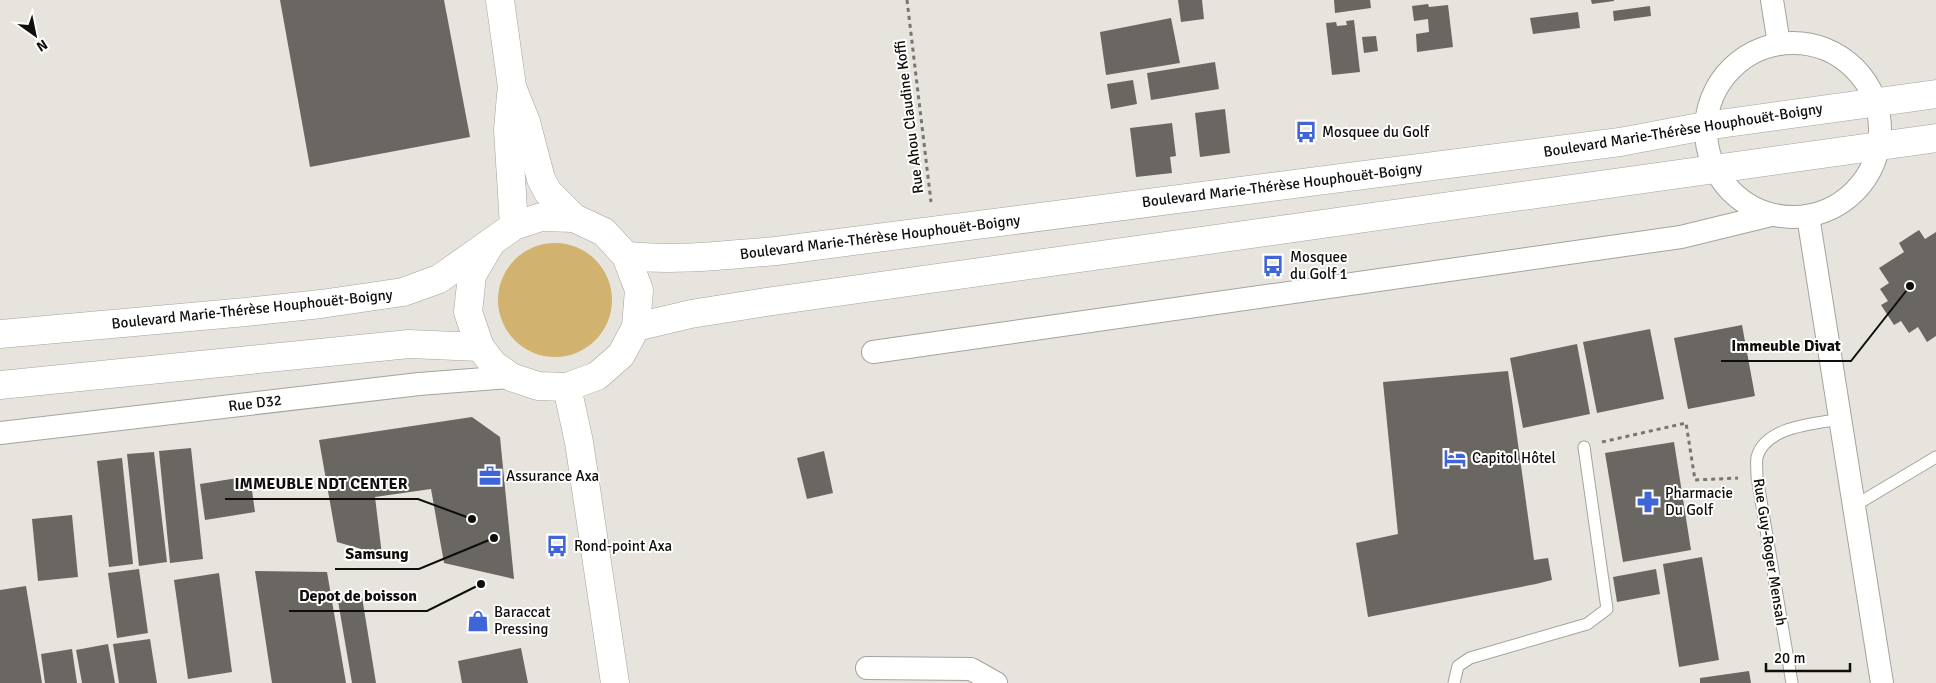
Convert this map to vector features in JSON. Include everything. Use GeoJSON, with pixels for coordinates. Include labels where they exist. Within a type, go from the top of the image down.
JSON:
{"type":"FeatureCollection","features":[{"type":"Feature","properties":{"kind":"main road"},"geometry":{"type":"LineString","coordinates":[[500,0],[512,87],[508,130],[514,226]]}},
{"type":"Feature","properties":{"kind":"main road"},"geometry":{"type":"LineString","coordinates":[[512,87],[526,122],[541,179],[548,192],[574,218],[604,232],[626,256],[639,290],[636,327],[621,355],[597,376],[567,387],[538,386],[510,377],[493,364],[480,347],[468,312],[472,275],[491,243],[514,226],[541,217],[574,218]]}},
{"type":"Feature","properties":{"kind":"main road","name":"Boulevard Marie-Thérèse Houphouët-Boigny"},"geometry":{"type":"LineString","coordinates":[[626,256],[653,259],[684,259],[776,251],[1620,142],[1705,126],[1936,94]]}},
{"type":"Feature","properties":{"kind":"main road"},"geometry":{"type":"LineString","coordinates":[[636,327],[690,314],[766,302],[1936,138]]}},
{"type":"Feature","properties":{"kind":"main road","name":"Boulevard Marie-Thérèse Houphouët-Boigny"},"geometry":{"type":"LineString","coordinates":[[0,334],[264,310],[403,292],[438,279],[491,243]]}},
{"type":"Feature","properties":{"kind":"main road"},"geometry":{"type":"LineString","coordinates":[[0,385],[409,344],[480,347]]}},
{"type":"Feature","properties":{"kind":"main road"},"geometry":{"type":"LineString","coordinates":[[567,387],[579,442],[615,683]]}},
{"type":"Feature","properties":{"kind":"street"},"geometry":{"type":"LineString","coordinates":[[1772,0],[1779,44]]}},
{"type":"Feature","properties":{"kind":"street"},"geometry":{"type":"LineString","coordinates":[[873,352],[1681,237],[1771,215],[1808,216],[1833,208],[1855,191],[1871,169],[1880,146],[1880,123],[1876,102],[1854,67],[1820,46],[1779,44],[1751,53],[1727,72],[1712,97],[1705,126],[1706,148],[1714,170],[1737,198],[1771,215]]}},
{"type":"Feature","properties":{"kind":"street"},"geometry":{"type":"LineString","coordinates":[[1808,216],[1882,683]]}},
{"type":"Feature","properties":{"kind":"street","name":"Rue D32"},"geometry":{"type":"LineString","coordinates":[[0,433],[419,384],[510,377]]}},
{"type":"Feature","properties":{"kind":"street"},"geometry":{"type":"LineString","coordinates":[[868,668],[971,669],[996,683]]}},
{"type":"Feature","properties":{"kind":"lane","name":"Rue Guy-Roger Mensah"},"geometry":{"type":"LineString","coordinates":[[1792,683],[1757,477],[1757,458],[1764,444],[1782,430],[1841,419]]}},
{"type":"Feature","properties":{"kind":"lane"},"geometry":{"type":"LineString","coordinates":[[1454,683],[1458,666],[1470,658],[1587,624],[1608,610],[1584,446]]}},
{"type":"Feature","properties":{"kind":"lane"},"geometry":{"type":"LineString","coordinates":[[1854,506],[1936,457]]}},
{"type":"Feature","properties":{"kind":"path","name":"Rue Ahou Claudine Koffi"},"geometry":{"type":"LineString","coordinates":[[906,0],[935,230]]}},
{"type":"Feature","properties":{"kind":"path"},"geometry":{"type":"LineString","coordinates":[[1584,446],[1686,423],[1695,480],[1757,477]]}},
{"type":"Feature","properties":{"kind":"shaded area"},"geometry":{"type":"Polygon","coordinates":[[[555,243],[577,247],[587,252],[603,268],[608,278],[612,300],[608,322],[603,332],[587,348],[577,353],[555,357],[533,353],[523,348],[507,332],[502,322],[498,300],[502,278],[507,268],[523,252],[533,247],[555,243]]]}},
{"type":"Feature","properties":{"kind":"building"},"geometry":{"type":"Polygon","coordinates":[[[280,0],[444,0],[470,137],[310,167],[280,0]]]}},
{"type":"Feature","properties":{"kind":"building"},"geometry":{"type":"Polygon","coordinates":[[[1178,0],[1202,0],[1204,19],[1181,22],[1178,0]]]}},
{"type":"Feature","properties":{"kind":"building"},"geometry":{"type":"Polygon","coordinates":[[[1334,0],[1370,0],[1371,8],[1335,13],[1334,0]]]}},
{"type":"Feature","properties":{"kind":"building"},"geometry":{"type":"Polygon","coordinates":[[[1591,0],[1614,0],[1614,1],[1592,4],[1591,0]]]}},
{"type":"Feature","properties":{"kind":"building"},"geometry":{"type":"Polygon","coordinates":[[[1428,4],[1429,7],[1448,5],[1453,47],[1417,52],[1416,34],[1429,32],[1428,19],[1414,21],[1412,6],[1428,4]]]}},
{"type":"Feature","properties":{"kind":"building"},"geometry":{"type":"Polygon","coordinates":[[[1650,6],[1651,16],[1614,21],[1613,11],[1650,6]]]}},
{"type":"Feature","properties":{"kind":"building"},"geometry":{"type":"Polygon","coordinates":[[[1578,12],[1580,28],[1533,34],[1530,18],[1578,12]]]}},
{"type":"Feature","properties":{"kind":"building"},"geometry":{"type":"Polygon","coordinates":[[[1171,18],[1180,63],[1106,75],[1100,32],[1171,18]]]}},
{"type":"Feature","properties":{"kind":"building"},"geometry":{"type":"Polygon","coordinates":[[[1354,20],[1360,72],[1332,75],[1326,23],[1336,22],[1337,26],[1347,25],[1346,21],[1354,20]]]}},
{"type":"Feature","properties":{"kind":"building"},"geometry":{"type":"Polygon","coordinates":[[[1376,36],[1378,51],[1364,53],[1362,37],[1376,36]]]}},
{"type":"Feature","properties":{"kind":"building"},"geometry":{"type":"Polygon","coordinates":[[[1215,62],[1219,89],[1151,100],[1147,73],[1215,62]]]}},
{"type":"Feature","properties":{"kind":"building"},"geometry":{"type":"Polygon","coordinates":[[[1133,80],[1137,104],[1111,109],[1107,84],[1133,80]]]}},
{"type":"Feature","properties":{"kind":"building"},"geometry":{"type":"Polygon","coordinates":[[[1225,109],[1230,153],[1200,157],[1195,113],[1225,109]]]}},
{"type":"Feature","properties":{"kind":"building"},"geometry":{"type":"Polygon","coordinates":[[[1172,123],[1176,156],[1170,157],[1172,173],[1136,177],[1130,128],[1172,123]]]}},
{"type":"Feature","properties":{"kind":"building"},"geometry":{"type":"Polygon","coordinates":[[[1919,230],[1925,239],[1936,232],[1936,336],[1927,342],[1918,327],[1909,333],[1901,321],[1894,325],[1881,305],[1888,301],[1880,289],[1889,283],[1879,268],[1904,252],[1899,243],[1919,230]]]}},
{"type":"Feature","properties":{"kind":"building"},"geometry":{"type":"Polygon","coordinates":[[[1742,325],[1755,396],[1688,409],[1674,338],[1742,325]]]}},
{"type":"Feature","properties":{"kind":"building"},"geometry":{"type":"Polygon","coordinates":[[[1650,329],[1664,399],[1597,413],[1583,342],[1650,329]]]}},
{"type":"Feature","properties":{"kind":"building"},"geometry":{"type":"Polygon","coordinates":[[[1577,344],[1590,414],[1523,428],[1510,358],[1577,344]]]}},
{"type":"Feature","properties":{"kind":"building","name":"Capitol Hôtel"},"geometry":{"type":"Polygon","coordinates":[[[1508,371],[1534,560],[1548,558],[1552,580],[1368,617],[1356,543],[1398,534],[1383,382],[1508,371]]]}},
{"type":"Feature","properties":{"kind":"building"},"geometry":{"type":"Polygon","coordinates":[[[472,417],[500,437],[514,579],[444,563],[431,489],[375,497],[382,555],[337,542],[319,440],[472,417]]]}},
{"type":"Feature","properties":{"kind":"building","name":"Pharmacie Du Golf"},"geometry":{"type":"Polygon","coordinates":[[[1674,442],[1691,550],[1623,562],[1605,453],[1674,442]]]}},
{"type":"Feature","properties":{"kind":"building"},"geometry":{"type":"Polygon","coordinates":[[[191,448],[203,559],[170,563],[159,451],[191,448]]]}},
{"type":"Feature","properties":{"kind":"building"},"geometry":{"type":"Polygon","coordinates":[[[824,451],[833,493],[807,499],[797,458],[824,451]]]}},
{"type":"Feature","properties":{"kind":"building"},"geometry":{"type":"Polygon","coordinates":[[[154,452],[167,562],[139,566],[127,454],[154,452]]]}},
{"type":"Feature","properties":{"kind":"building"},"geometry":{"type":"Polygon","coordinates":[[[122,458],[133,564],[109,567],[97,461],[122,458]]]}},
{"type":"Feature","properties":{"kind":"building"},"geometry":{"type":"Polygon","coordinates":[[[250,476],[255,512],[205,520],[200,484],[250,476]]]}},
{"type":"Feature","properties":{"kind":"building"},"geometry":{"type":"Polygon","coordinates":[[[72,515],[78,577],[38,581],[32,519],[72,515]]]}},
{"type":"Feature","properties":{"kind":"building"},"geometry":{"type":"Polygon","coordinates":[[[1702,557],[1719,660],[1679,667],[1663,564],[1702,557]]]}},
{"type":"Feature","properties":{"kind":"building"},"geometry":{"type":"Polygon","coordinates":[[[139,569],[148,633],[117,638],[108,573],[139,569]]]}},
{"type":"Feature","properties":{"kind":"building"},"geometry":{"type":"Polygon","coordinates":[[[1656,569],[1660,594],[1617,602],[1613,577],[1656,569]]]}},
{"type":"Feature","properties":{"kind":"building"},"geometry":{"type":"Polygon","coordinates":[[[255,571],[327,572],[346,683],[272,683],[255,571]]]}},
{"type":"Feature","properties":{"kind":"building"},"geometry":{"type":"Polygon","coordinates":[[[219,573],[232,672],[188,679],[174,580],[219,573]]]}},
{"type":"Feature","properties":{"kind":"building"},"geometry":{"type":"Polygon","coordinates":[[[26,586],[42,683],[0,683],[0,590],[26,586]]]}},
{"type":"Feature","properties":{"kind":"building"},"geometry":{"type":"Polygon","coordinates":[[[362,597],[376,683],[352,683],[338,601],[362,597]]]}},
{"type":"Feature","properties":{"kind":"building"},"geometry":{"type":"Polygon","coordinates":[[[150,639],[157,683],[119,683],[113,644],[150,639]]]}},
{"type":"Feature","properties":{"kind":"building"},"geometry":{"type":"Polygon","coordinates":[[[108,644],[115,683],[82,683],[76,650],[108,644]]]}},
{"type":"Feature","properties":{"kind":"building"},"geometry":{"type":"Polygon","coordinates":[[[521,648],[528,683],[462,683],[458,661],[521,648]]]}},
{"type":"Feature","properties":{"kind":"building"},"geometry":{"type":"Polygon","coordinates":[[[72,649],[77,683],[45,683],[41,654],[72,649]]]}},
{"type":"Feature","properties":{"kind":"building"},"geometry":{"type":"Polygon","coordinates":[[[1749,671],[1751,683],[1700,683],[1700,678],[1749,671]]]}},
{"type":"Feature","properties":{"kind":"place","name":"Mosquee du Golf"},"geometry":{"type":"Point","coordinates":[1306,132]}},
{"type":"Feature","properties":{"kind":"place","name":"Mosquee du Golf 1"},"geometry":{"type":"Point","coordinates":[1273,266]}},
{"type":"Feature","properties":{"kind":"place","name":"Immeuble Divat"},"geometry":{"type":"Point","coordinates":[1910,286]}},
{"type":"Feature","properties":{"kind":"place","name":"Capitol Hôtel"},"geometry":{"type":"Point","coordinates":[1455,458]}},
{"type":"Feature","properties":{"kind":"place","name":"Assurance Axa"},"geometry":{"type":"Point","coordinates":[490,476]}},
{"type":"Feature","properties":{"kind":"place","name":"Pharmacie Du Golf"},"geometry":{"type":"Point","coordinates":[1648,502]}},
{"type":"Feature","properties":{"kind":"place","name":"IMMEUBLE NDT CENTER"},"geometry":{"type":"Point","coordinates":[472,519]}},
{"type":"Feature","properties":{"kind":"place","name":"Samsung"},"geometry":{"type":"Point","coordinates":[494,538]}},
{"type":"Feature","properties":{"kind":"place","name":"Rond-point Axa"},"geometry":{"type":"Point","coordinates":[557,546]}},
{"type":"Feature","properties":{"kind":"place","name":"Depot de boisson"},"geometry":{"type":"Point","coordinates":[481,584]}},
{"type":"Feature","properties":{"kind":"place","name":"Baraccat Pressing"},"geometry":{"type":"Point","coordinates":[478,621]}}]}
